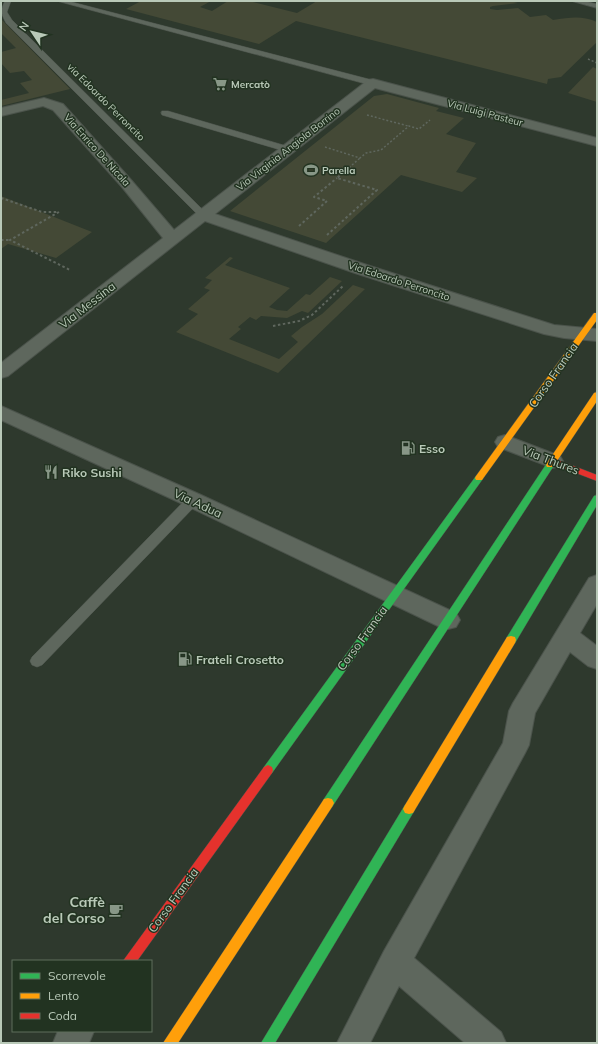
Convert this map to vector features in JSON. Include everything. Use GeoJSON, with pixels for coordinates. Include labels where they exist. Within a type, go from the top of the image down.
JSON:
{"type":"FeatureCollection","features":[{"type":"Feature","properties":{"kind":"main road","name":"Corso Francia"},"geometry":{"type":"LineString","coordinates":[[130,960],[504,442],[589,335],[597,315]]}},
{"type":"Feature","properties":{"kind":"main road"},"geometry":{"type":"LineString","coordinates":[[170,1043],[552,460],[597,395]]}},
{"type":"Feature","properties":{"kind":"main road","name":"Via Thures"},"geometry":{"type":"LineString","coordinates":[[552,460],[597,478]]}},
{"type":"Feature","properties":{"kind":"main road"},"geometry":{"type":"LineString","coordinates":[[268,1043],[597,498]]}},
{"type":"Feature","properties":{"kind":"street","name":"Via Virginia Angiola Borrino"},"geometry":{"type":"LineString","coordinates":[[173,238],[373,83]]}},
{"type":"Feature","properties":{"kind":"street","name":"Via Luigi Pasteur"},"geometry":{"type":"LineString","coordinates":[[373,83],[597,142]]}},
{"type":"Feature","properties":{"kind":"street","name":"Via Enrico De Nicola"},"geometry":{"type":"LineString","coordinates":[[1,112],[44,102],[58,108],[173,238]]}},
{"type":"Feature","properties":{"kind":"street","name":"Via Edoardo Perroncito"},"geometry":{"type":"LineString","coordinates":[[203,215],[361,269],[550,330],[589,335]]}},
{"type":"Feature","properties":{"kind":"street","name":"Via Messina"},"geometry":{"type":"LineString","coordinates":[[1,372],[173,238]]}},
{"type":"Feature","properties":{"kind":"street","name":"Via Adua"},"geometry":{"type":"LineString","coordinates":[[1,412],[193,500],[448,620]]}},
{"type":"Feature","properties":{"kind":"street","name":"Via Thures"},"geometry":{"type":"LineString","coordinates":[[504,442],[552,460]]}},
{"type":"Feature","properties":{"kind":"street"},"geometry":{"type":"LineString","coordinates":[[353,1043],[516,745],[522,711],[597,584]]}},
{"type":"Feature","properties":{"kind":"street"},"geometry":{"type":"LineString","coordinates":[[566,636],[597,659]]}},
{"type":"Feature","properties":{"kind":"street"},"geometry":{"type":"LineString","coordinates":[[396,962],[490,1043]]}},
{"type":"Feature","properties":{"kind":"street"},"geometry":{"type":"LineString","coordinates":[[69,1043],[77,1032]]}},
{"type":"Feature","properties":{"kind":"lane","name":"via Edoardo Perroncito"},"geometry":{"type":"LineString","coordinates":[[8,1],[3,12],[9,21],[203,215]]}},
{"type":"Feature","properties":{"kind":"lane"},"geometry":{"type":"LineString","coordinates":[[60,1],[373,83]]}},
{"type":"Feature","properties":{"kind":"lane"},"geometry":{"type":"LineString","coordinates":[[574,1],[597,6]]}},
{"type":"Feature","properties":{"kind":"lane"},"geometry":{"type":"LineString","coordinates":[[165,113],[287,149]]}},
{"type":"Feature","properties":{"kind":"lane"},"geometry":{"type":"LineString","coordinates":[[37,661],[193,500]]}},
{"type":"Feature","properties":{"kind":"path"},"geometry":{"type":"LineString","coordinates":[[588,59],[597,63]]}},
{"type":"Feature","properties":{"kind":"path"},"geometry":{"type":"LineString","coordinates":[[341,108],[419,129],[450,104]]}},
{"type":"Feature","properties":{"kind":"path"},"geometry":{"type":"LineString","coordinates":[[280,242],[327,201],[314,197],[366,153],[381,150],[409,126]]}},
{"type":"Feature","properties":{"kind":"path"},"geometry":{"type":"LineString","coordinates":[[300,140],[360,158]]}},
{"type":"Feature","properties":{"kind":"path"},"geometry":{"type":"LineString","coordinates":[[309,251],[377,190],[337,178]]}},
{"type":"Feature","properties":{"kind":"path"},"geometry":{"type":"LineString","coordinates":[[1,198],[42,212],[58,212],[10,240]]}},
{"type":"Feature","properties":{"kind":"path"},"geometry":{"type":"LineString","coordinates":[[1,240],[10,240],[70,270]]}},
{"type":"Feature","properties":{"kind":"path"},"geometry":{"type":"LineString","coordinates":[[273,326],[299,322],[312,315],[361,269]]}},
{"type":"Feature","properties":{"kind":"green space"},"geometry":{"type":"Polygon","coordinates":[[[141,1],[211,1],[200,7],[212,11],[228,1],[249,1],[297,13],[317,1],[509,1],[518,3],[493,6],[490,7],[490,9],[497,10],[518,8],[530,17],[546,15],[553,20],[585,18],[597,22],[597,42],[561,77],[548,79],[547,84],[296,21],[259,44],[126,9],[141,1]]]}},
{"type":"Feature","properties":{"kind":"green space"},"geometry":{"type":"Polygon","coordinates":[[[1,19],[70,89],[1,106],[1,100],[29,93],[20,83],[32,80],[24,71],[10,73],[1,63],[1,52],[16,48],[1,33],[1,19]]]}},
{"type":"Feature","properties":{"kind":"green space"},"geometry":{"type":"Polygon","coordinates":[[[593,67],[597,69],[597,102],[568,93],[593,67]]]}},
{"type":"Feature","properties":{"kind":"green space"},"geometry":{"type":"Polygon","coordinates":[[[387,94],[439,108],[436,111],[464,118],[446,134],[476,143],[456,172],[477,178],[462,192],[401,175],[326,243],[230,211],[374,96],[387,94]]]}},
{"type":"Feature","properties":{"kind":"green space"},"geometry":{"type":"Polygon","coordinates":[[[1,196],[92,232],[56,258],[8,244],[1,249],[1,196]]]}},
{"type":"Feature","properties":{"kind":"green space"},"geometry":{"type":"Polygon","coordinates":[[[230,257],[233,258],[225,265],[290,288],[269,307],[277,310],[287,311],[306,294],[310,295],[330,277],[342,281],[308,313],[302,311],[287,318],[261,316],[256,320],[250,317],[238,327],[241,329],[229,339],[279,359],[298,342],[291,336],[322,314],[353,285],[365,289],[278,373],[176,332],[198,314],[188,309],[210,290],[204,288],[212,280],[205,278],[230,257]]]}},
{"type":"Feature","properties":{"kind":"traffic: fast"},"geometry":{"type":"LineString","coordinates":[[328,803],[550,465]]}},
{"type":"Feature","properties":{"kind":"traffic: fast"},"geometry":{"type":"LineString","coordinates":[[268,770],[479,478]]}},
{"type":"Feature","properties":{"kind":"traffic: fast"},"geometry":{"type":"LineString","coordinates":[[511,640],[597,498]]}},
{"type":"Feature","properties":{"kind":"traffic: fast"},"geometry":{"type":"LineString","coordinates":[[268,1043],[409,809]]}},
{"type":"Feature","properties":{"kind":"traffic: slow"},"geometry":{"type":"LineString","coordinates":[[479,478],[597,315]]}},
{"type":"Feature","properties":{"kind":"traffic: slow"},"geometry":{"type":"LineString","coordinates":[[550,465],[597,395]]}},
{"type":"Feature","properties":{"kind":"traffic: slow"},"geometry":{"type":"LineString","coordinates":[[409,809],[511,640]]}},
{"type":"Feature","properties":{"kind":"traffic: slow"},"geometry":{"type":"LineString","coordinates":[[170,1043],[328,803]]}},
{"type":"Feature","properties":{"kind":"traffic: jam"},"geometry":{"type":"LineString","coordinates":[[553,461],[597,478]]}},
{"type":"Feature","properties":{"kind":"traffic: jam"},"geometry":{"type":"LineString","coordinates":[[130,960],[268,770]]}},
{"type":"Feature","properties":{"kind":"place","name":"Mercatò"},"geometry":{"type":"Point","coordinates":[220,84]}},
{"type":"Feature","properties":{"kind":"place","name":"Parella"},"geometry":{"type":"Point","coordinates":[311,170]}},
{"type":"Feature","properties":{"kind":"place","name":"Esso"},"geometry":{"type":"Point","coordinates":[408,448]}},
{"type":"Feature","properties":{"kind":"place","name":"Riko Sushi"},"geometry":{"type":"Point","coordinates":[51,472]}},
{"type":"Feature","properties":{"kind":"place","name":"Frateli Crosetto"},"geometry":{"type":"Point","coordinates":[185,659]}},
{"type":"Feature","properties":{"kind":"place","name":"Caffè del Corso"},"geometry":{"type":"Point","coordinates":[116,910]}}]}
